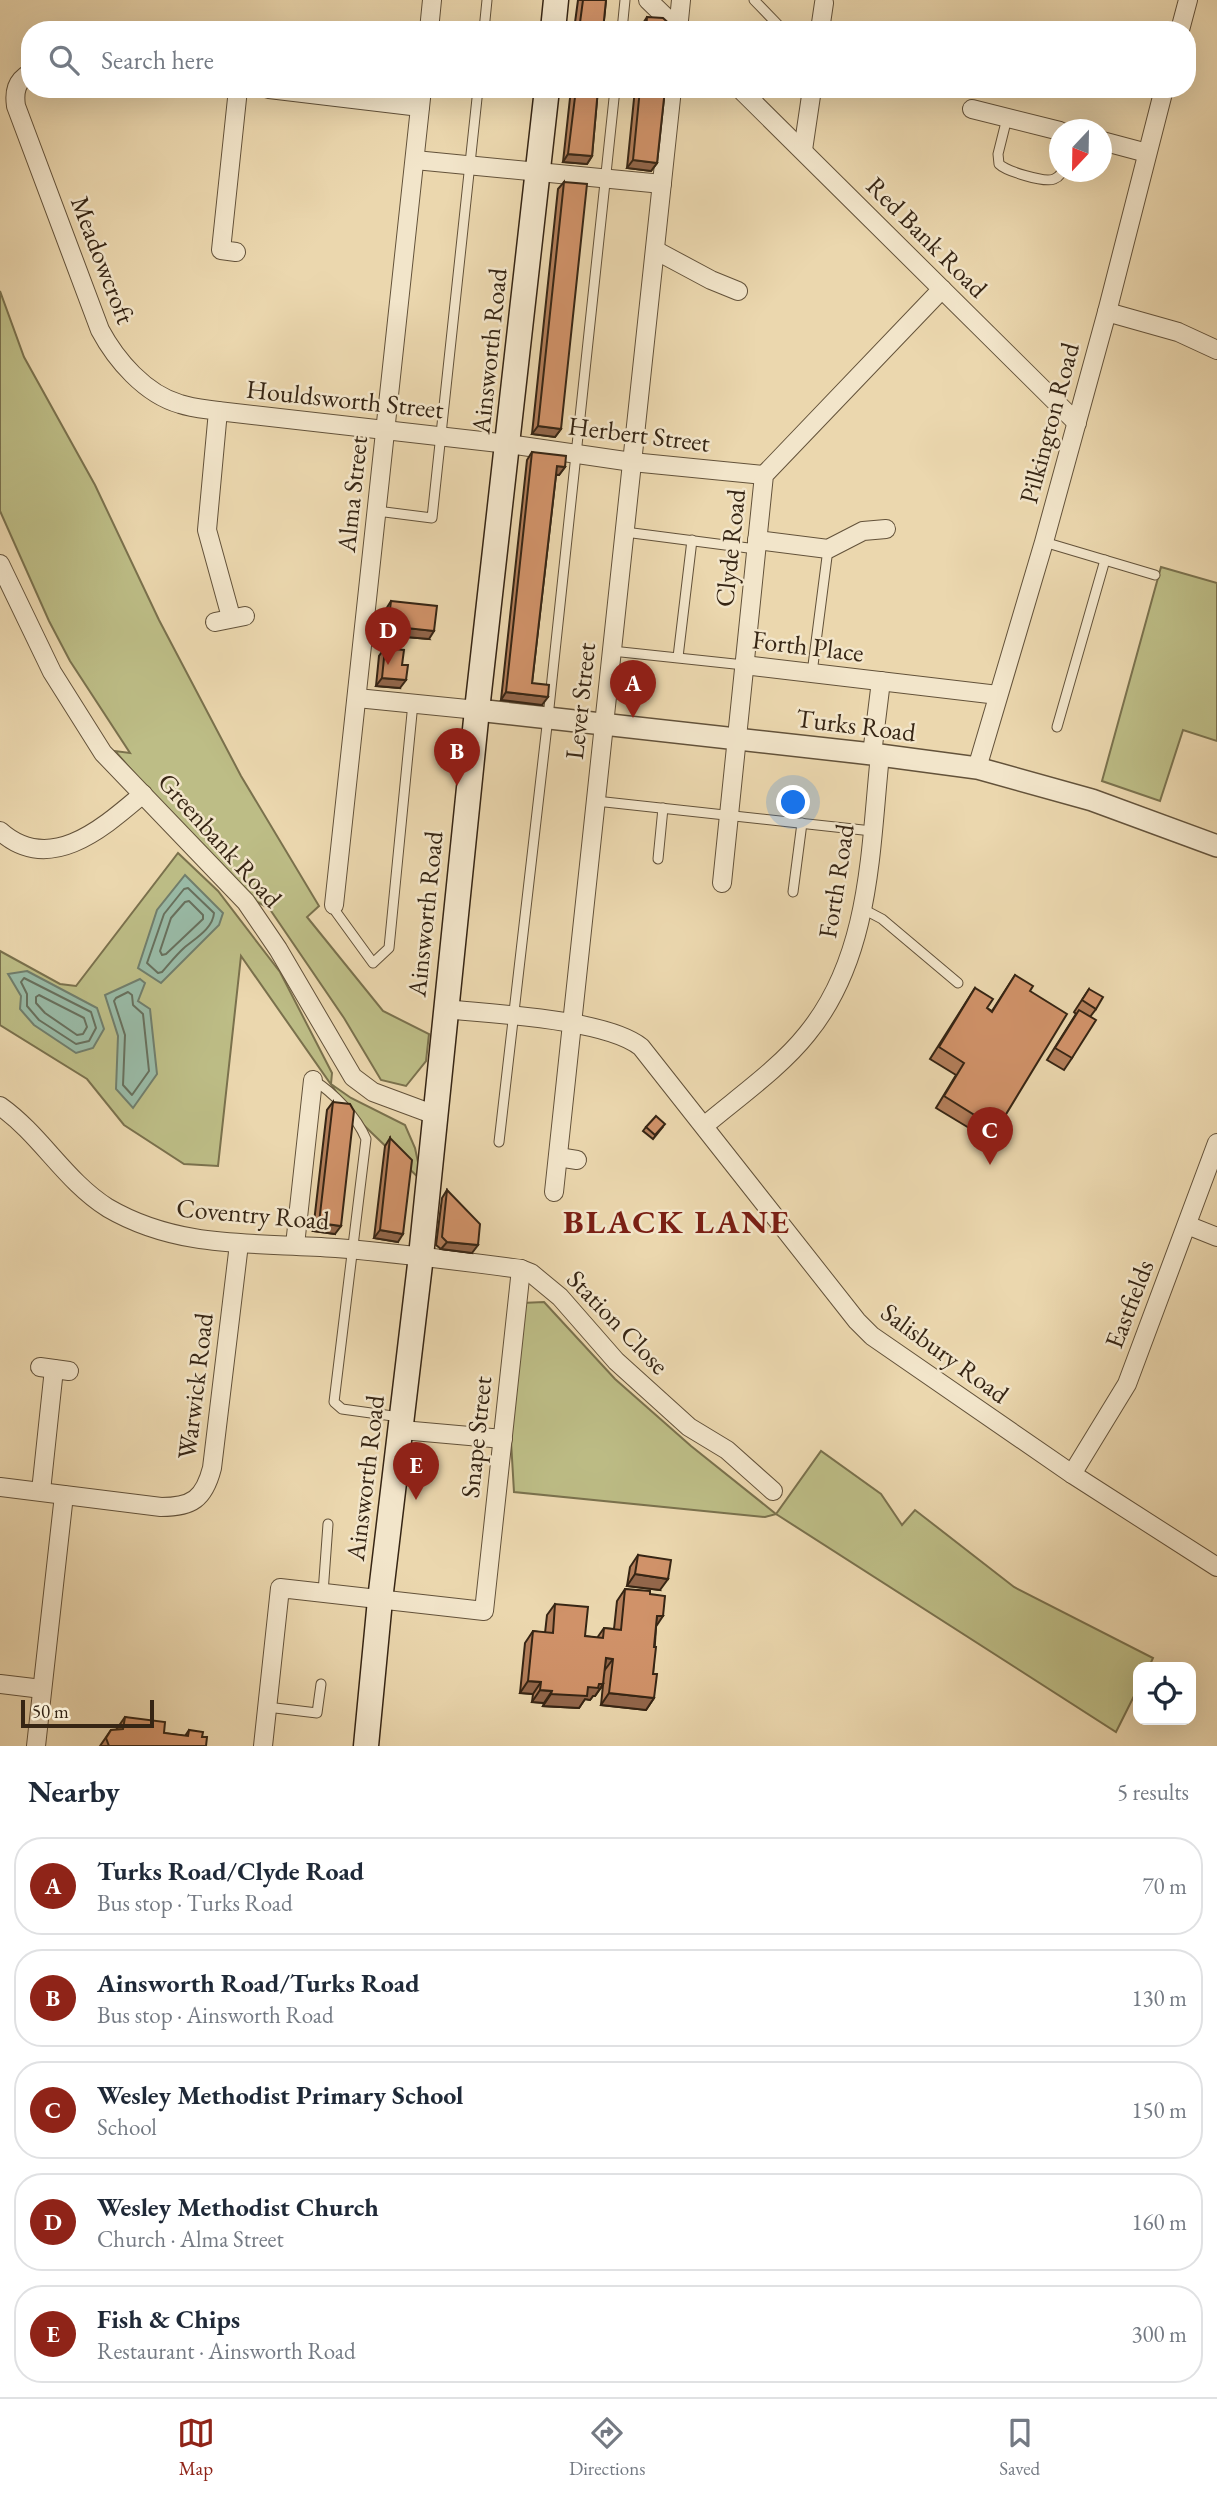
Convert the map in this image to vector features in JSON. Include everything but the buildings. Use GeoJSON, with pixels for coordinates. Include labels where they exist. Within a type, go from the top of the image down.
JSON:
{"type":"FeatureCollection","features":[{"type":"Feature","properties":{"kind":"main road"},"geometry":{"type":"LineString","coordinates":[[554,21],[556,0]]}},
{"type":"Feature","properties":{"kind":"main road","name":"Ainsworth Road"},"geometry":{"type":"LineString","coordinates":[[366,1746],[380,1600],[428,1192],[477,710],[546,98]]}},
{"type":"Feature","properties":{"kind":"street"},"geometry":{"type":"LineString","coordinates":[[430,21],[432,0]]}},
{"type":"Feature","properties":{"kind":"street"},"geometry":{"type":"LineString","coordinates":[[648,0],[669,21]]}},
{"type":"Feature","properties":{"kind":"street"},"geometry":{"type":"LineString","coordinates":[[679,21],[681,0]]}},
{"type":"Feature","properties":{"kind":"street"},"geometry":{"type":"LineString","coordinates":[[1182,21],[1188,0]]}},
{"type":"Feature","properties":{"kind":"street"},"geometry":{"type":"LineString","coordinates":[[821,21],[824,3]]}},
{"type":"Feature","properties":{"kind":"street","name":"Meadowcroft"},"geometry":{"type":"LineString","coordinates":[[21,82],[14,96],[16,106],[100,330],[111,350],[153,391],[167,399],[181,405],[218,411]]}},
{"type":"Feature","properties":{"kind":"street"},"geometry":{"type":"LineString","coordinates":[[236,253],[221,250],[237,98]]}},
{"type":"Feature","properties":{"kind":"street","name":"Alma Street"},"geometry":{"type":"LineString","coordinates":[[334,905],[421,98]]}},
{"type":"Feature","properties":{"kind":"street","name":"Lever Street"},"geometry":{"type":"LineString","coordinates":[[554,1192],[671,98]]}},
{"type":"Feature","properties":{"kind":"street","name":"Red Bank Road"},"geometry":{"type":"LineString","coordinates":[[749,98],[1077,423]]}},
{"type":"Feature","properties":{"kind":"street"},"geometry":{"type":"LineString","coordinates":[[803,150],[811,98]]}},
{"type":"Feature","properties":{"kind":"street","name":"Pilkington Road"},"geometry":{"type":"LineString","coordinates":[[977,768],[1077,423],[1162,98]]}},
{"type":"Feature","properties":{"kind":"street"},"geometry":{"type":"LineString","coordinates":[[972,109],[1049,128]]}},
{"type":"Feature","properties":{"kind":"street"},"geometry":{"type":"LineString","coordinates":[[1112,144],[1147,153]]}},
{"type":"Feature","properties":{"kind":"street"},"geometry":{"type":"LineString","coordinates":[[415,160],[662,184]]}},
{"type":"Feature","properties":{"kind":"street"},"geometry":{"type":"LineString","coordinates":[[655,250],[710,280],[738,291]]}},
{"type":"Feature","properties":{"kind":"street","name":"Clyde Road"},"geometry":{"type":"LineString","coordinates":[[722,883],[764,475],[942,289]]}},
{"type":"Feature","properties":{"kind":"street"},"geometry":{"type":"LineString","coordinates":[[1107,312],[1178,332],[1217,350]]}},
{"type":"Feature","properties":{"kind":"street"},"geometry":{"type":"LineString","coordinates":[[218,411],[207,530],[230,618]]}},
{"type":"Feature","properties":{"kind":"street","name":"Houldsworth Street"},"geometry":{"type":"LineString","coordinates":[[218,411],[508,444]]}},
{"type":"Feature","properties":{"kind":"street","name":"Herbert Street"},"geometry":{"type":"LineString","coordinates":[[508,444],[632,462],[764,475]]}},
{"type":"Feature","properties":{"kind":"street"},"geometry":{"type":"LineString","coordinates":[[757,545],[828,549],[863,531],[886,529]]}},
{"type":"Feature","properties":{"kind":"street","name":"Greenbank Road"},"geometry":{"type":"LineString","coordinates":[[0,564],[52,672],[103,753],[246,902],[285,960],[353,1076],[373,1092],[435,1115]]}},
{"type":"Feature","properties":{"kind":"street","name":"Forth Place"},"geometry":{"type":"LineString","coordinates":[[744,664],[998,695]]}},
{"type":"Feature","properties":{"kind":"street","name":"Forth Road"},"geometry":{"type":"LineString","coordinates":[[704,1126],[792,1051],[814,1025],[848,963],[863,909],[872,831],[881,681]]}},
{"type":"Feature","properties":{"kind":"street"},"geometry":{"type":"LineString","coordinates":[[357,698],[477,710]]}},
{"type":"Feature","properties":{"kind":"street","name":"Turks Road"},"geometry":{"type":"LineString","coordinates":[[477,710],[876,754],[977,768],[1092,800],[1217,846]]}},
{"type":"Feature","properties":{"kind":"street"},"geometry":{"type":"LineString","coordinates":[[0,831],[25,846],[48,850],[61,848],[108,824],[143,794]]}},
{"type":"Feature","properties":{"kind":"street","name":"Salisbury Road"},"geometry":{"type":"LineString","coordinates":[[445,1009],[572,1024],[631,1039],[641,1047],[857,1321],[872,1336],[1072,1474],[1217,1567]]}},
{"type":"Feature","properties":{"kind":"street"},"geometry":{"type":"LineString","coordinates":[[295,1245],[313,1080]]}},
{"type":"Feature","properties":{"kind":"street","name":"Coventry Road"},"geometry":{"type":"LineString","coordinates":[[0,1106],[31,1133],[68,1176],[106,1207],[167,1234],[239,1244],[295,1245],[421,1256]]}},
{"type":"Feature","properties":{"kind":"street","name":"Eastfields"},"geometry":{"type":"LineString","coordinates":[[1072,1474],[1127,1384],[1217,1143]]}},
{"type":"Feature","properties":{"kind":"street"},"geometry":{"type":"LineString","coordinates":[[558,1157],[577,1160]]}},
{"type":"Feature","properties":{"kind":"street"},"geometry":{"type":"LineString","coordinates":[[1187,1225],[1217,1237]]}},
{"type":"Feature","properties":{"kind":"street","name":"Warwick Road"},"geometry":{"type":"LineString","coordinates":[[0,1487],[161,1507],[180,1507],[193,1502],[202,1493],[212,1468],[239,1244]]}},
{"type":"Feature","properties":{"kind":"street","name":"Station Close"},"geometry":{"type":"LineString","coordinates":[[421,1256],[521,1269],[531,1273],[560,1297],[616,1361],[689,1427],[727,1450],[773,1491]]}},
{"type":"Feature","properties":{"kind":"street","name":"Snape Street"},"geometry":{"type":"LineString","coordinates":[[380,1600],[484,1611],[521,1269]]}},
{"type":"Feature","properties":{"kind":"street"},"geometry":{"type":"LineString","coordinates":[[41,1492],[54,1369]]}},
{"type":"Feature","properties":{"kind":"street"},"geometry":{"type":"LineString","coordinates":[[402,1424],[503,1439]]}},
{"type":"Feature","properties":{"kind":"street"},"geometry":{"type":"LineString","coordinates":[[755,1475],[768,1461]]}},
{"type":"Feature","properties":{"kind":"street"},"geometry":{"type":"LineString","coordinates":[[36,1746],[64,1494]]}},
{"type":"Feature","properties":{"kind":"street"},"geometry":{"type":"LineString","coordinates":[[263,1746],[280,1588],[380,1600]]}},
{"type":"Feature","properties":{"kind":"street"},"geometry":{"type":"LineString","coordinates":[[0,1684],[42,1689]]}},
{"type":"Feature","properties":{"kind":"lane"},"geometry":{"type":"LineString","coordinates":[[485,21],[487,0]]}},
{"type":"Feature","properties":{"kind":"lane"},"geometry":{"type":"LineString","coordinates":[[623,21],[625,0]]}},
{"type":"Feature","properties":{"kind":"lane"},"geometry":{"type":"LineString","coordinates":[[754,0],[774,21]]}},
{"type":"Feature","properties":{"kind":"lane"},"geometry":{"type":"LineString","coordinates":[[377,511],[432,518],[477,98]]}},
{"type":"Feature","properties":{"kind":"lane"},"geometry":{"type":"LineString","coordinates":[[499,1143],[548,718],[614,98]]}},
{"type":"Feature","properties":{"kind":"lane"},"geometry":{"type":"LineString","coordinates":[[1007,118],[998,154],[999,164],[1008,170],[1049,179]]}},
{"type":"Feature","properties":{"kind":"lane"},"geometry":{"type":"LineString","coordinates":[[625,532],[757,545]]}},
{"type":"Feature","properties":{"kind":"lane"},"geometry":{"type":"LineString","coordinates":[[678,657],[692,540]]}},
{"type":"Feature","properties":{"kind":"lane"},"geometry":{"type":"LineString","coordinates":[[1044,542],[1155,575]]}},
{"type":"Feature","properties":{"kind":"lane"},"geometry":{"type":"LineString","coordinates":[[812,673],[828,549]]}},
{"type":"Feature","properties":{"kind":"lane"},"geometry":{"type":"LineString","coordinates":[[1057,727],[1105,560]]}},
{"type":"Feature","properties":{"kind":"lane","name":"Forth Place"},"geometry":{"type":"LineString","coordinates":[[612,651],[744,664]]}},
{"type":"Feature","properties":{"kind":"lane"},"geometry":{"type":"LineString","coordinates":[[334,905],[336,912],[373,963],[389,948],[413,703]]}},
{"type":"Feature","properties":{"kind":"lane"},"geometry":{"type":"LineString","coordinates":[[596,801],[872,831]]}},
{"type":"Feature","properties":{"kind":"lane"},"geometry":{"type":"LineString","coordinates":[[658,859],[663,808]]}},
{"type":"Feature","properties":{"kind":"lane"},"geometry":{"type":"LineString","coordinates":[[793,892],[802,823]]}},
{"type":"Feature","properties":{"kind":"lane"},"geometry":{"type":"LineString","coordinates":[[863,909],[882,919],[958,983]]}},
{"type":"Feature","properties":{"kind":"lane"},"geometry":{"type":"LineString","coordinates":[[313,1080],[325,1087],[362,1129],[366,1139],[334,1402],[342,1409],[402,1424]]}},
{"type":"Feature","properties":{"kind":"lane"},"geometry":{"type":"LineString","coordinates":[[323,1593],[328,1524]]}},
{"type":"Feature","properties":{"kind":"lane"},"geometry":{"type":"LineString","coordinates":[[267,1707],[317,1713],[321,1684]]}},
{"type":"Feature","properties":{"kind":"green space"},"geometry":{"type":"Polygon","coordinates":[[[0,291],[24,357],[95,485],[159,620],[241,776],[319,906],[307,917],[383,1011],[429,1034],[426,1061],[406,1086],[381,1080],[344,1018],[269,908],[255,901],[154,796],[115,751],[130,753],[70,661],[49,621],[0,511],[0,291]]]}},
{"type":"Feature","properties":{"kind":"green space"},"geometry":{"type":"Polygon","coordinates":[[[1161,567],[1217,583],[1217,741],[1183,730],[1160,801],[1102,781],[1161,567]]]}},
{"type":"Feature","properties":{"kind":"green space"},"geometry":{"type":"Polygon","coordinates":[[[178,853],[218,891],[280,972],[332,1073],[331,1084],[351,1098],[405,1125],[415,1148],[422,1181],[351,1113],[241,956],[218,1166],[184,1164],[124,1125],[87,1079],[0,1025],[0,951],[60,984],[76,986],[178,853]]]}},
{"type":"Feature","properties":{"kind":"green space"},"geometry":{"type":"Polygon","coordinates":[[[544,1302],[615,1379],[691,1446],[776,1514],[765,1517],[514,1492],[511,1441],[522,1303],[544,1302]]]}},
{"type":"Feature","properties":{"kind":"green space"},"geometry":{"type":"Polygon","coordinates":[[[821,1451],[881,1494],[902,1525],[915,1510],[1014,1587],[1153,1658],[1151,1662],[1133,1662],[1133,1698],[1116,1732],[776,1514],[821,1451]]]}},
{"type":"Feature","properties":{"kind":"water"},"geometry":{"type":"Polygon","coordinates":[[[185,875],[223,913],[219,925],[161,983],[138,968],[157,910],[185,875]]]}},
{"type":"Feature","properties":{"kind":"water"},"geometry":{"type":"Polygon","coordinates":[[[27,971],[97,1008],[104,1029],[93,1048],[76,1053],[34,1025],[20,1009],[21,996],[8,974],[27,971]]]}},
{"type":"Feature","properties":{"kind":"water"},"geometry":{"type":"Polygon","coordinates":[[[140,979],[145,983],[138,1001],[150,1009],[157,1074],[133,1108],[116,1089],[118,1036],[105,995],[140,979]]]}},
{"type":"Feature","properties":{"kind":"place","name":"Wesley Methodist Church"},"geometry":{"type":"Point","coordinates":[388,665]}},
{"type":"Feature","properties":{"kind":"place","name":"Turks Road/Clyde Road"},"geometry":{"type":"Point","coordinates":[633,718]}},
{"type":"Feature","properties":{"kind":"place","name":"Ainsworth Road/Turks Road"},"geometry":{"type":"Point","coordinates":[457,786]}},
{"type":"Feature","properties":{"kind":"place","name":"Wesley Methodist Primary School"},"geometry":{"type":"Point","coordinates":[990,1165]}},
{"type":"Feature","properties":{"kind":"place","name":"Fish & Chips"},"geometry":{"type":"Point","coordinates":[416,1500]}},
{"type":"Feature","properties":{"kind":"district","name":"BLACK LANE"},"geometry":{"type":"Point","coordinates":[677,1221]}}]}
